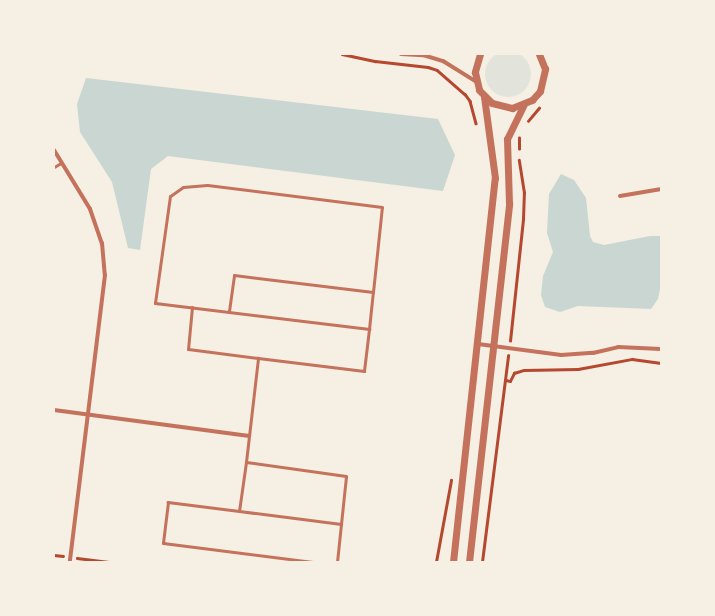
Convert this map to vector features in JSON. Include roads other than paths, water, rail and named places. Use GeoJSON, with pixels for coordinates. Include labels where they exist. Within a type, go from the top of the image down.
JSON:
{"type":"FeatureCollection","features":[{"type":"Feature","properties":{"kind":"street"},"geometry":{"type":"LineString","coordinates":[[401,54],[423,55],[443,61],[476,82]]}},
{"type":"Feature","properties":{"kind":"street"},"geometry":{"type":"LineString","coordinates":[[453,562],[495,178],[484,97],[476,82],[475,72],[480,54]]}},
{"type":"Feature","properties":{"kind":"street"},"geometry":{"type":"LineString","coordinates":[[469,562],[509,203],[507,139],[523,106],[540,91],[544,80],[545,69],[539,54]]}},
{"type":"Feature","properties":{"kind":"street"},"geometry":{"type":"LineString","coordinates":[[484,97],[502,107],[523,106]]}},
{"type":"Feature","properties":{"kind":"street"},"geometry":{"type":"LineString","coordinates":[[54,150],[60,163],[90,209],[102,243],[104,264],[104,287],[70,562]]}},
{"type":"Feature","properties":{"kind":"street"},"geometry":{"type":"LineString","coordinates":[[620,196],[661,189]]}},
{"type":"Feature","properties":{"kind":"street"},"geometry":{"type":"LineString","coordinates":[[478,344],[561,355],[593,352],[618,347],[661,349]]}},
{"type":"Feature","properties":{"kind":"street"},"geometry":{"type":"LineString","coordinates":[[54,410],[89,416],[249,436]]}},
{"type":"Feature","properties":{"kind":"lane"},"geometry":{"type":"LineString","coordinates":[[54,167],[60,163]]}},
{"type":"Feature","properties":{"kind":"lane"},"geometry":{"type":"LineString","coordinates":[[192,307],[188,349],[364,371],[369,329],[382,207],[207,185],[183,186],[170,196],[155,303],[192,307],[229,311],[369,329]]}},
{"type":"Feature","properties":{"kind":"lane"},"geometry":{"type":"LineString","coordinates":[[229,311],[234,275],[373,292]]}},
{"type":"Feature","properties":{"kind":"lane"},"geometry":{"type":"LineString","coordinates":[[239,511],[258,358]]}},
{"type":"Feature","properties":{"kind":"lane"},"geometry":{"type":"LineString","coordinates":[[246,462],[346,476],[337,562]]}},
{"type":"Feature","properties":{"kind":"lane"},"geometry":{"type":"LineString","coordinates":[[312,562],[163,544],[168,502],[341,524]]}}]}
